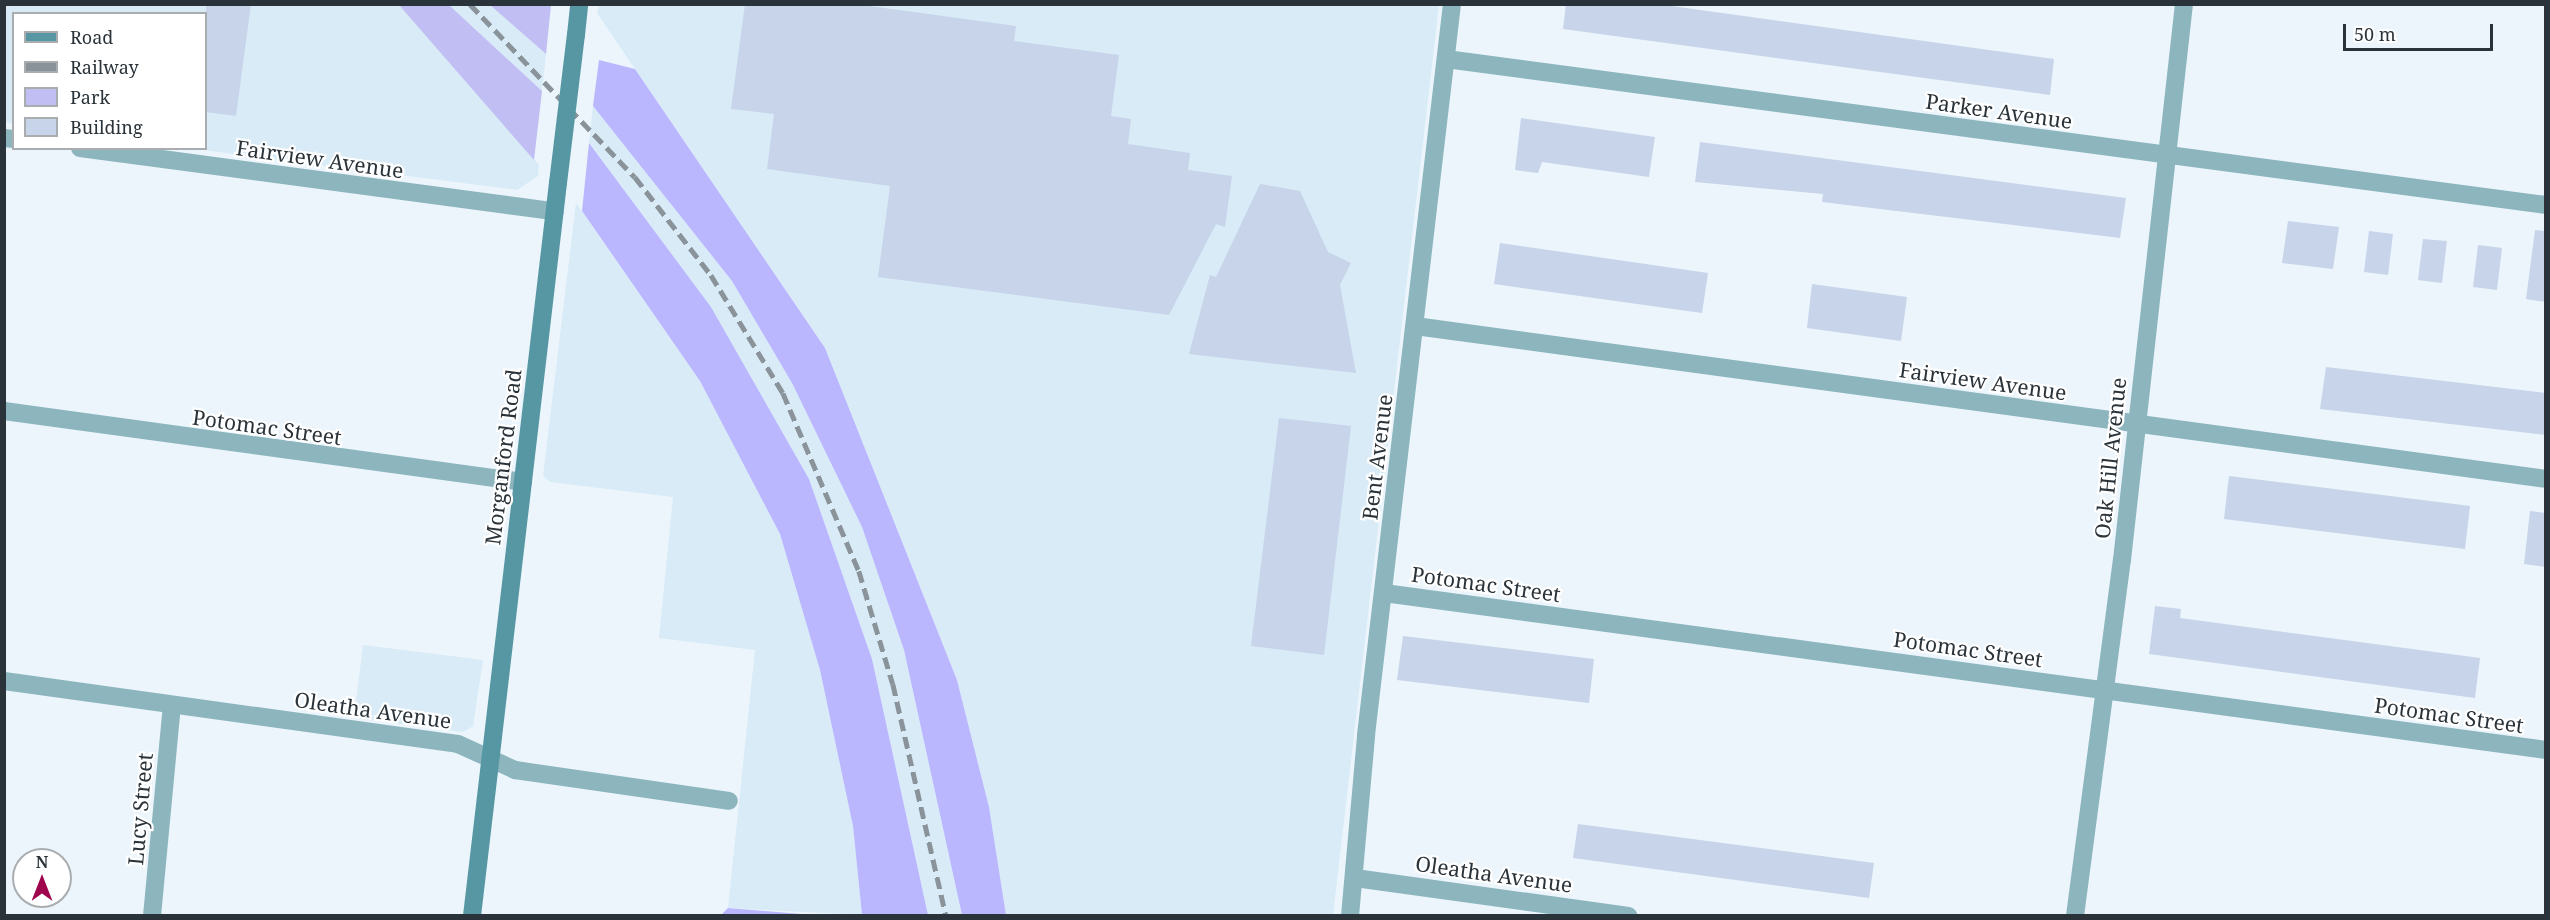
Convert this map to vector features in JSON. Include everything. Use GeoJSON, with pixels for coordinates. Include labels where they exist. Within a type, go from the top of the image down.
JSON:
{"type":"FeatureCollection","features":[{"type":"Feature","properties":{"kind":"street","name":"Morganford Road"},"geometry":{"type":"LineString","coordinates":[[472,915],[579,4]]}},
{"type":"Feature","properties":{"kind":"street","name":"Bent Avenue"},"geometry":{"type":"LineString","coordinates":[[1350,915],[1384,593],[1452,4]]}},
{"type":"Feature","properties":{"kind":"street","name":"Oak Hill Avenue"},"geometry":{"type":"LineString","coordinates":[[2075,915],[2136,425],[2184,4]]}},
{"type":"Feature","properties":{"kind":"street","name":"Parker Avenue"},"geometry":{"type":"LineString","coordinates":[[1446,59],[2546,205]]}},
{"type":"Feature","properties":{"kind":"street","name":"Fairview Avenue"},"geometry":{"type":"LineString","coordinates":[[95,150],[555,211]]}},
{"type":"Feature","properties":{"kind":"street","name":"Fairview Avenue"},"geometry":{"type":"LineString","coordinates":[[1415,326],[2136,425],[2546,478]]}},
{"type":"Feature","properties":{"kind":"street","name":"Potomac Street"},"geometry":{"type":"LineString","coordinates":[[4,411],[523,482]]}},
{"type":"Feature","properties":{"kind":"street","name":"Potomac Street"},"geometry":{"type":"LineString","coordinates":[[1384,593],[2546,750]]}},
{"type":"Feature","properties":{"kind":"street","name":"Oleatha Avenue"},"geometry":{"type":"LineString","coordinates":[[4,681],[458,744],[514,770],[729,801]]}},
{"type":"Feature","properties":{"kind":"street","name":"Lucy Street"},"geometry":{"type":"LineString","coordinates":[[152,915],[172,705]]}},
{"type":"Feature","properties":{"kind":"street","name":"Oleatha Avenue"},"geometry":{"type":"LineString","coordinates":[[1354,878],[1628,915]]}},
{"type":"Feature","properties":{"kind":"shaded area"},"geometry":{"type":"Polygon","coordinates":[[[599,4],[1439,5],[1333,915],[1006,915],[989,807],[957,680],[825,348],[597,13],[599,4]]]}},
{"type":"Feature","properties":{"kind":"shaded area"},"geometry":{"type":"Polygon","coordinates":[[[5,5],[399,5],[539,165],[538,176],[517,190],[203,150],[207,150],[207,12],[12,12],[12,124],[5,122],[5,5]]]}},
{"type":"Feature","properties":{"kind":"shaded area"},"geometry":{"type":"Polygon","coordinates":[[[449,5],[490,5],[546,54],[542,91],[449,5]]]}},
{"type":"Feature","properties":{"kind":"shaded area"},"geometry":{"type":"Polygon","coordinates":[[[599,60],[635,69],[825,348],[957,680],[989,807],[1006,915],[962,915],[904,650],[862,527],[792,383],[732,281],[593,106],[599,60]]]}},
{"type":"Feature","properties":{"kind":"shaded area"},"geometry":{"type":"Polygon","coordinates":[[[593,106],[732,281],[792,383],[862,527],[904,650],[962,915],[928,915],[872,659],[809,479],[711,307],[589,143],[593,106]]]}},
{"type":"Feature","properties":{"kind":"shaded area"},"geometry":{"type":"Polygon","coordinates":[[[589,143],[711,307],[809,479],[872,659],[928,915],[862,915],[853,826],[820,670],[780,534],[700,381],[582,211],[589,143]]]}},
{"type":"Feature","properties":{"kind":"shaded area"},"geometry":{"type":"Polygon","coordinates":[[[576,203],[700,381],[780,534],[820,670],[853,826],[862,915],[728,908],[755,650],[659,638],[673,497],[550,482],[543,476],[576,203]]]}},
{"type":"Feature","properties":{"kind":"shaded area"},"geometry":{"type":"Polygon","coordinates":[[[363,645],[483,660],[473,726],[463,732],[354,718],[363,645]]]}},
{"type":"Feature","properties":{"kind":"shaded area"},"geometry":{"type":"Polygon","coordinates":[[[728,908],[813,915],[721,915],[728,908]]]}},
{"type":"Feature","properties":{"kind":"green space"},"geometry":{"type":"Polygon","coordinates":[[[399,5],[449,5],[542,91],[534,160],[399,5]]]}},
{"type":"Feature","properties":{"kind":"green space"},"geometry":{"type":"Polygon","coordinates":[[[490,5],[551,5],[546,54],[490,5]]]}},
{"type":"Feature","properties":{"kind":"building"},"geometry":{"type":"Polygon","coordinates":[[[206,4],[251,4],[236,116],[207,112],[206,4]]]}},
{"type":"Feature","properties":{"kind":"building"},"geometry":{"type":"Polygon","coordinates":[[[745,4],[855,4],[1016,26],[1014,41],[1119,55],[1111,116],[1131,119],[1128,144],[1190,153],[1188,170],[1232,176],[1225,227],[1216,224],[1169,315],[878,277],[890,186],[767,169],[774,114],[731,109],[745,4]]]}},
{"type":"Feature","properties":{"kind":"building"},"geometry":{"type":"Polygon","coordinates":[[[1566,4],[1657,4],[2054,59],[2050,95],[1563,29],[1566,4]]]}},
{"type":"Feature","properties":{"kind":"building"},"geometry":{"type":"Polygon","coordinates":[[[1521,118],[1655,137],[1649,177],[1542,162],[1538,173],[1515,170],[1521,118]]]}},
{"type":"Feature","properties":{"kind":"building"},"geometry":{"type":"Polygon","coordinates":[[[1700,142],[2126,198],[2120,238],[1822,202],[1823,194],[1695,182],[1700,142]]]}},
{"type":"Feature","properties":{"kind":"building"},"geometry":{"type":"Polygon","coordinates":[[[1260,184],[1300,191],[1328,252],[1351,263],[1340,285],[1356,373],[1189,354],[1210,275],[1216,277],[1260,184]]]}},
{"type":"Feature","properties":{"kind":"building"},"geometry":{"type":"Polygon","coordinates":[[[2288,221],[2339,227],[2333,269],[2282,263],[2288,221]]]}},
{"type":"Feature","properties":{"kind":"building"},"geometry":{"type":"Polygon","coordinates":[[[2535,230],[2546,231],[2546,302],[2526,299],[2535,230]]]}},
{"type":"Feature","properties":{"kind":"building"},"geometry":{"type":"Polygon","coordinates":[[[2369,231],[2393,234],[2388,275],[2364,272],[2369,231]]]}},
{"type":"Feature","properties":{"kind":"building"},"geometry":{"type":"Polygon","coordinates":[[[2423,239],[2447,241],[2442,283],[2418,280],[2423,239]]]}},
{"type":"Feature","properties":{"kind":"building"},"geometry":{"type":"Polygon","coordinates":[[[1500,243],[1708,273],[1702,313],[1494,284],[1500,243]]]}},
{"type":"Feature","properties":{"kind":"building"},"geometry":{"type":"Polygon","coordinates":[[[2478,245],[2502,248],[2497,290],[2473,287],[2478,245]]]}},
{"type":"Feature","properties":{"kind":"building"},"geometry":{"type":"Polygon","coordinates":[[[1812,284],[1907,297],[1901,341],[1807,328],[1812,284]]]}},
{"type":"Feature","properties":{"kind":"building"},"geometry":{"type":"Polygon","coordinates":[[[2326,367],[2546,393],[2546,435],[2320,409],[2326,367]]]}},
{"type":"Feature","properties":{"kind":"building"},"geometry":{"type":"Polygon","coordinates":[[[1279,418],[1351,426],[1324,655],[1251,646],[1279,418]]]}},
{"type":"Feature","properties":{"kind":"building"},"geometry":{"type":"Polygon","coordinates":[[[2229,476],[2470,506],[2465,549],[2224,519],[2229,476]]]}},
{"type":"Feature","properties":{"kind":"building"},"geometry":{"type":"Polygon","coordinates":[[[2530,511],[2546,513],[2546,567],[2524,564],[2530,511]]]}},
{"type":"Feature","properties":{"kind":"building"},"geometry":{"type":"Polygon","coordinates":[[[2155,606],[2181,609],[2180,618],[2480,658],[2475,698],[2149,654],[2155,606]]]}},
{"type":"Feature","properties":{"kind":"building"},"geometry":{"type":"Polygon","coordinates":[[[1403,636],[1594,659],[1589,703],[1397,680],[1403,636]]]}},
{"type":"Feature","properties":{"kind":"building"},"geometry":{"type":"Polygon","coordinates":[[[1578,824],[1874,863],[1869,898],[1573,858],[1578,824]]]}},
{"type":"Feature","properties":{"kind":"railway"},"geometry":{"type":"LineString","coordinates":[[470,4],[635,177],[711,275],[783,393],[859,571],[893,684],[946,916]]}}]}
